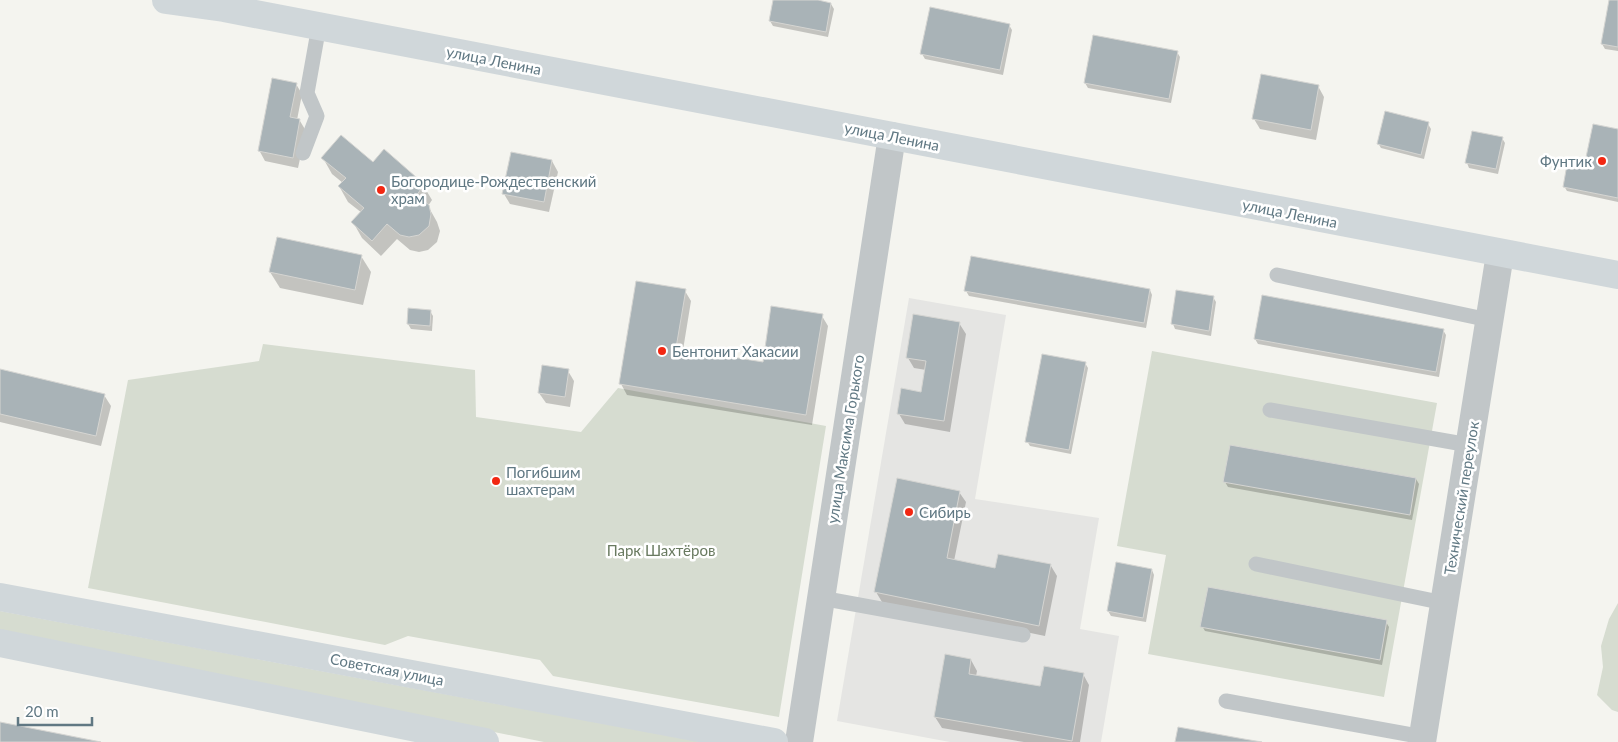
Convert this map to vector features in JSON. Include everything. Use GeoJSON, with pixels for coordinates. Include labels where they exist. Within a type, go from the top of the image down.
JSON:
{"type":"FeatureCollection","features":[{"type":"Feature","properties":{"kind":"street","name":"улица Ленина"},"geometry":{"type":"LineString","coordinates":[[166,0],[224,8],[320,26],[1618,276]]}},
{"type":"Feature","properties":{"kind":"street","name":"улица Максима Горького"},"geometry":{"type":"LineString","coordinates":[[799,742],[892,136]]}},
{"type":"Feature","properties":{"kind":"street","name":"Технический переулок"},"geometry":{"type":"LineString","coordinates":[[1423,740],[1500,254]]}},
{"type":"Feature","properties":{"kind":"street","name":"Советская улица"},"geometry":{"type":"LineString","coordinates":[[0,597],[774,742]]}},
{"type":"Feature","properties":{"kind":"street"},"geometry":{"type":"LineString","coordinates":[[0,643],[485,742]]}},
{"type":"Feature","properties":{"kind":"lane"},"geometry":{"type":"LineString","coordinates":[[303,153],[317,116],[307,93],[320,26]]}},
{"type":"Feature","properties":{"kind":"lane"},"geometry":{"type":"LineString","coordinates":[[1277,275],[1489,320]]}},
{"type":"Feature","properties":{"kind":"lane"},"geometry":{"type":"LineString","coordinates":[[1270,410],[1469,445]]}},
{"type":"Feature","properties":{"kind":"lane"},"geometry":{"type":"LineString","coordinates":[[1256,564],[1444,603]]}},
{"type":"Feature","properties":{"kind":"lane"},"geometry":{"type":"LineString","coordinates":[[821,598],[1024,635]]}},
{"type":"Feature","properties":{"kind":"lane"},"geometry":{"type":"LineString","coordinates":[[1226,701],[1423,740]]}},
{"type":"Feature","properties":{"kind":"shaded area"},"geometry":{"type":"Polygon","coordinates":[[[909,298],[1006,315],[975,499],[1099,518],[1080,629],[1119,636],[1101,742],[950,742],[837,721],[909,298]]]}},
{"type":"Feature","properties":{"kind":"green space","name":"Парк Шахтёров"},"geometry":{"type":"Polygon","coordinates":[[[263,344],[475,370],[476,417],[581,432],[618,388],[826,426],[779,717],[553,676],[540,660],[408,636],[385,645],[88,588],[128,380],[259,361],[263,344]]]}},
{"type":"Feature","properties":{"kind":"green space"},"geometry":{"type":"Polygon","coordinates":[[[1152,351],[1437,403],[1384,697],[1148,654],[1166,555],[1117,546],[1152,351]]]}},
{"type":"Feature","properties":{"kind":"green space"},"geometry":{"type":"Polygon","coordinates":[[[1618,603],[1618,712],[1612,710],[1597,695],[1603,667],[1601,646],[1609,619],[1618,603]]]}},
{"type":"Feature","properties":{"kind":"green space"},"geometry":{"type":"Polygon","coordinates":[[[0,611],[702,742],[544,742],[0,632],[0,611]]]}},
{"type":"Feature","properties":{"kind":"building"},"geometry":{"type":"Polygon","coordinates":[[[773,0],[818,0],[831,3],[826,32],[769,21],[773,0]]]}},
{"type":"Feature","properties":{"kind":"building"},"geometry":{"type":"Polygon","coordinates":[[[1609,0],[1618,0],[1618,47],[1601,44],[1609,0]]]}},
{"type":"Feature","properties":{"kind":"building"},"geometry":{"type":"Polygon","coordinates":[[[930,7],[1010,24],[1000,70],[920,54],[930,7]]]}},
{"type":"Feature","properties":{"kind":"building"},"geometry":{"type":"Polygon","coordinates":[[[1093,35],[1178,51],[1169,99],[1084,83],[1093,35]]]}},
{"type":"Feature","properties":{"kind":"building"},"geometry":{"type":"Polygon","coordinates":[[[1261,74],[1319,85],[1311,130],[1252,119],[1261,74]]]}},
{"type":"Feature","properties":{"kind":"building"},"geometry":{"type":"Polygon","coordinates":[[[272,78],[297,83],[290,117],[300,119],[293,158],[258,151],[272,78]]]}},
{"type":"Feature","properties":{"kind":"building"},"geometry":{"type":"Polygon","coordinates":[[[1385,111],[1429,122],[1421,155],[1377,144],[1385,111]]]}},
{"type":"Feature","properties":{"kind":"building","name":"Фунтик"},"geometry":{"type":"Polygon","coordinates":[[[1593,124],[1618,129],[1618,198],[1563,187],[1568,159],[1585,162],[1593,124]]]}},
{"type":"Feature","properties":{"kind":"building"},"geometry":{"type":"Polygon","coordinates":[[[1472,131],[1503,137],[1496,169],[1465,163],[1472,131]]]}},
{"type":"Feature","properties":{"kind":"building","name":"Богородице-Рождественский храм"},"geometry":{"type":"Polygon","coordinates":[[[341,135],[373,162],[384,149],[424,184],[417,195],[429,205],[431,214],[429,226],[419,235],[409,237],[400,235],[387,224],[372,241],[351,222],[364,208],[338,186],[346,178],[321,158],[341,135]]]}},
{"type":"Feature","properties":{"kind":"building"},"geometry":{"type":"Polygon","coordinates":[[[511,152],[552,160],[544,202],[502,194],[511,152]]]}},
{"type":"Feature","properties":{"kind":"building"},"geometry":{"type":"Polygon","coordinates":[[[277,237],[362,255],[355,290],[269,272],[277,237]]]}},
{"type":"Feature","properties":{"kind":"building"},"geometry":{"type":"Polygon","coordinates":[[[971,256],[1150,289],[1144,323],[964,291],[971,256]]]}},
{"type":"Feature","properties":{"kind":"building","name":"Бентонит Хакасии"},"geometry":{"type":"Polygon","coordinates":[[[636,281],[686,289],[676,348],[763,362],[771,306],[823,314],[806,415],[619,384],[636,281]]]}},
{"type":"Feature","properties":{"kind":"building"},"geometry":{"type":"Polygon","coordinates":[[[1176,290],[1214,296],[1209,331],[1171,324],[1176,290]]]}},
{"type":"Feature","properties":{"kind":"building"},"geometry":{"type":"Polygon","coordinates":[[[1262,295],[1444,329],[1436,372],[1254,339],[1262,295]]]}},
{"type":"Feature","properties":{"kind":"building"},"geometry":{"type":"Polygon","coordinates":[[[408,308],[431,310],[430,326],[407,324],[408,308]]]}},
{"type":"Feature","properties":{"kind":"building"},"geometry":{"type":"Polygon","coordinates":[[[913,314],[960,322],[944,421],[897,414],[901,388],[921,392],[926,361],[906,358],[913,314]]]}},
{"type":"Feature","properties":{"kind":"building"},"geometry":{"type":"Polygon","coordinates":[[[1042,354],[1086,362],[1069,450],[1025,442],[1042,354]]]}},
{"type":"Feature","properties":{"kind":"building"},"geometry":{"type":"Polygon","coordinates":[[[542,365],[569,369],[565,397],[538,393],[542,365]]]}},
{"type":"Feature","properties":{"kind":"building"},"geometry":{"type":"Polygon","coordinates":[[[0,369],[105,394],[96,436],[0,414],[0,369]]]}},
{"type":"Feature","properties":{"kind":"building"},"geometry":{"type":"Polygon","coordinates":[[[1230,445],[1416,478],[1410,515],[1223,482],[1230,445]]]}},
{"type":"Feature","properties":{"kind":"building"},"geometry":{"type":"Polygon","coordinates":[[[897,478],[960,491],[947,558],[995,568],[998,554],[1051,564],[1039,626],[874,592],[897,478]]]}},
{"type":"Feature","properties":{"kind":"building"},"geometry":{"type":"Polygon","coordinates":[[[1116,562],[1152,569],[1143,618],[1107,611],[1116,562]]]}},
{"type":"Feature","properties":{"kind":"building"},"geometry":{"type":"Polygon","coordinates":[[[1208,587],[1387,620],[1380,660],[1200,627],[1208,587]]]}},
{"type":"Feature","properties":{"kind":"building"},"geometry":{"type":"Polygon","coordinates":[[[945,654],[971,659],[969,674],[1040,686],[1044,666],[1084,673],[1072,741],[934,717],[945,654]]]}},
{"type":"Feature","properties":{"kind":"building"},"geometry":{"type":"Polygon","coordinates":[[[0,722],[101,742],[0,742],[0,722]]]}},
{"type":"Feature","properties":{"kind":"building"},"geometry":{"type":"Polygon","coordinates":[[[1178,727],[1244,739],[1262,742],[1175,742],[1178,727]]]}},
{"type":"Feature","properties":{"kind":"place","name":"Фунтик"},"geometry":{"type":"Point","coordinates":[1602,161]}},
{"type":"Feature","properties":{"kind":"place","name":"Богородице-Рождественский храм"},"geometry":{"type":"Point","coordinates":[381,190]}},
{"type":"Feature","properties":{"kind":"place","name":"Бентонит Хакасии"},"geometry":{"type":"Point","coordinates":[662,351]}},
{"type":"Feature","properties":{"kind":"place","name":"Погибшим шахтерам"},"geometry":{"type":"Point","coordinates":[496,481]}},
{"type":"Feature","properties":{"kind":"place","name":"Сибирь"},"geometry":{"type":"Point","coordinates":[909,512]}}]}
